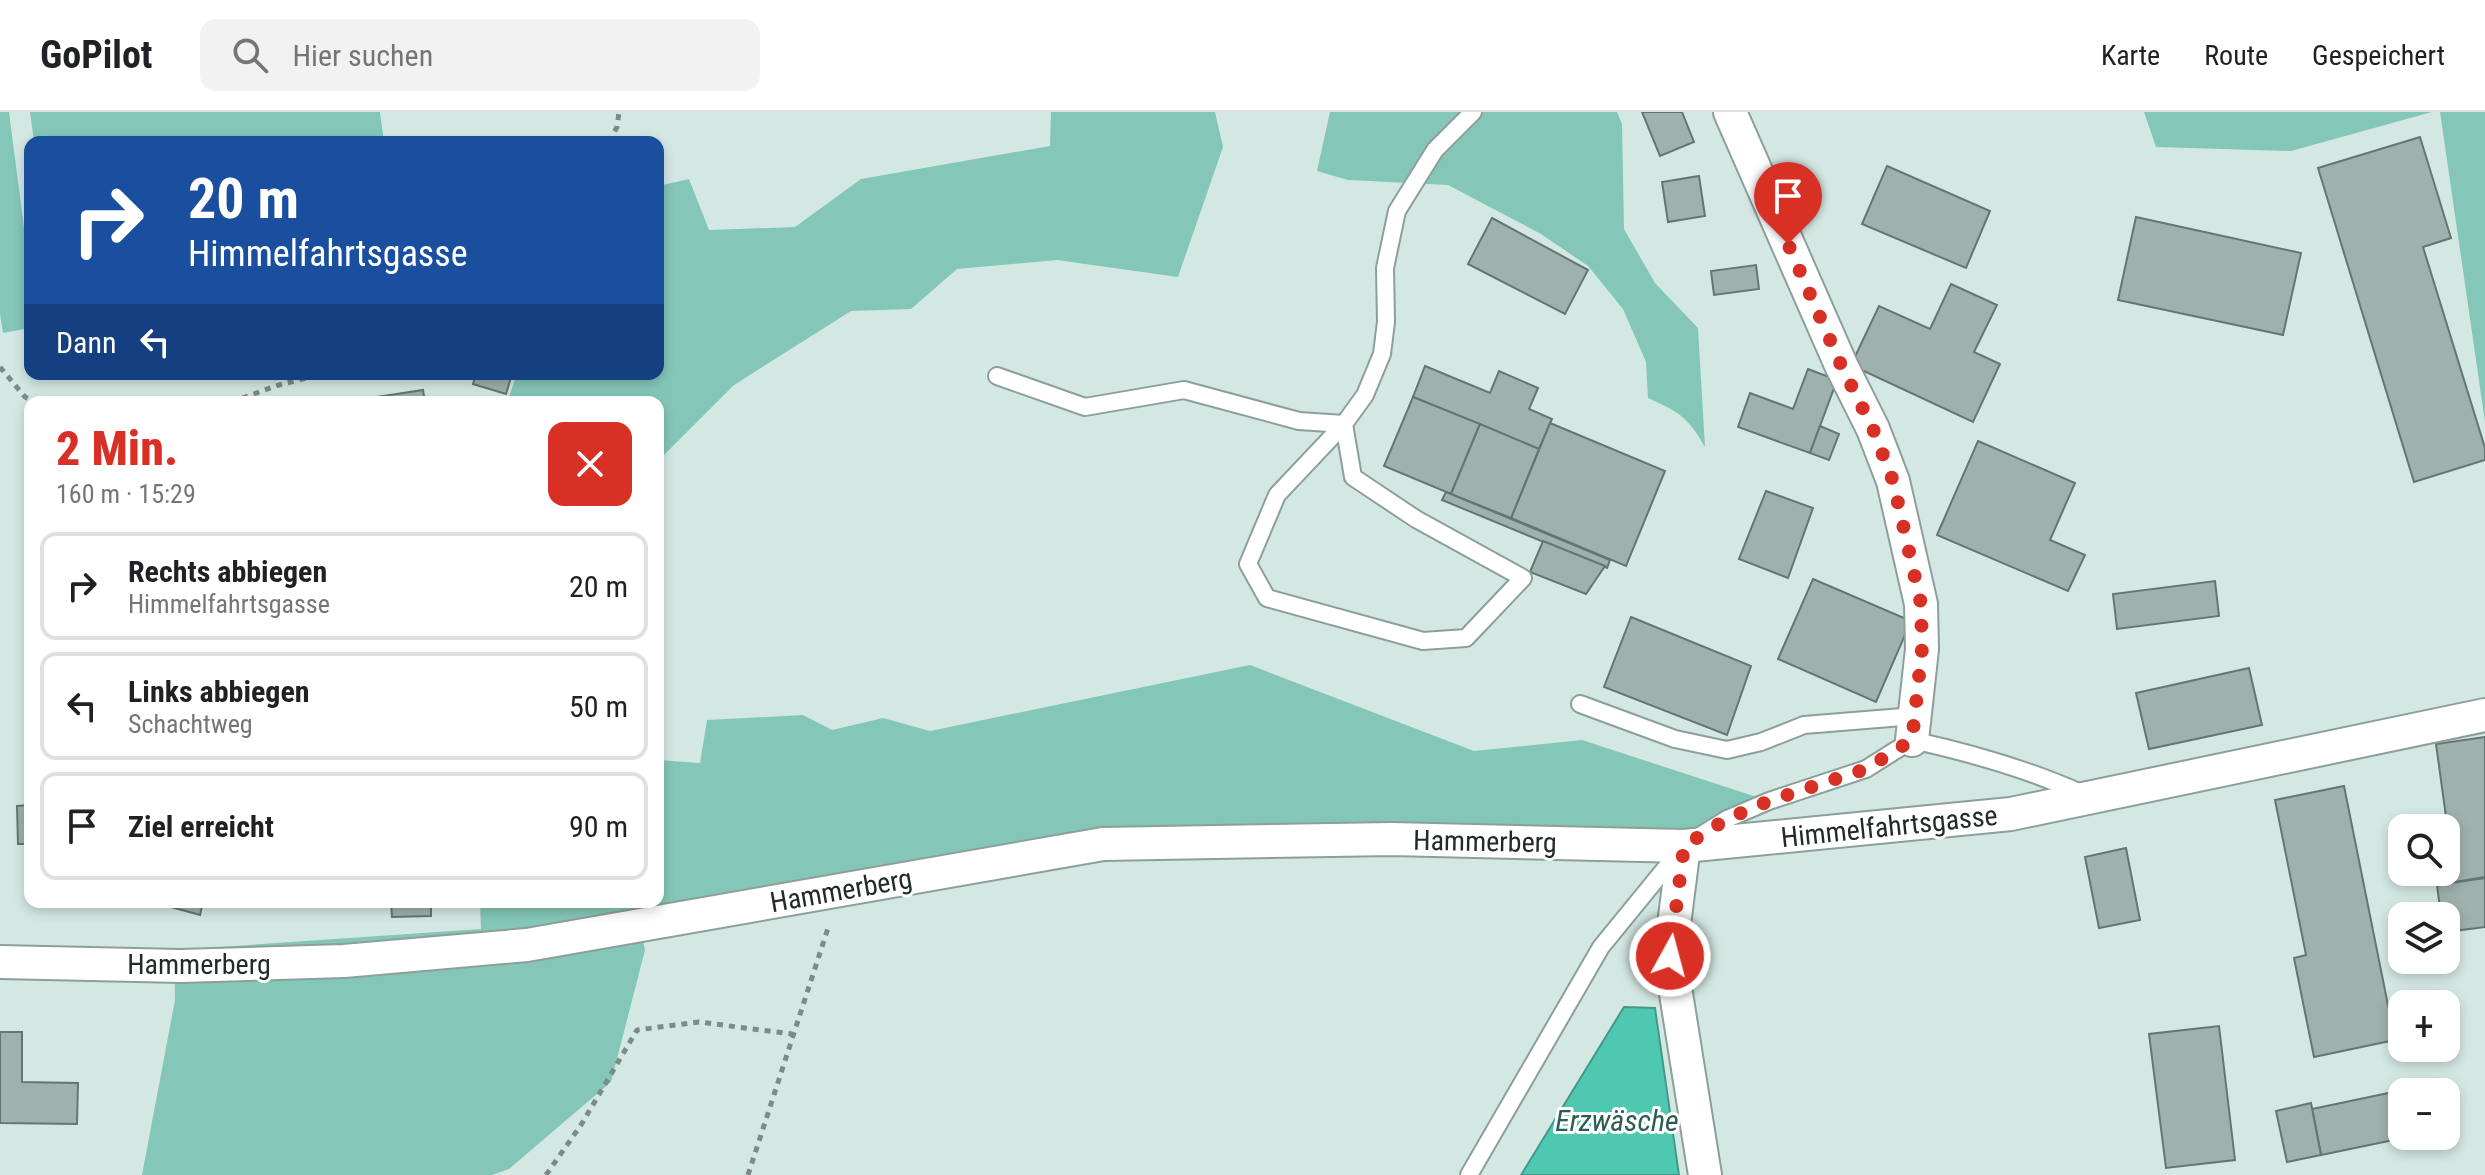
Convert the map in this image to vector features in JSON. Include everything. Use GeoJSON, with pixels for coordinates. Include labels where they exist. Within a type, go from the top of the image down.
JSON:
{"type":"FeatureCollection","features":[{"type":"Feature","properties":{"kind":"street"},"geometry":{"type":"LineString","coordinates":[[1730,112],[1841,365],[1873,429],[1893,481],[1921,604],[1922,649],[1913,728]]}},
{"type":"Feature","properties":{"kind":"street","name":"Himmelfahrtsgasse"},"geometry":{"type":"LineString","coordinates":[[1684,846],[2011,814],[2485,715]]}},
{"type":"Feature","properties":{"kind":"street","name":"Hammerberg"},"geometry":{"type":"LineString","coordinates":[[0,962],[181,966],[344,961],[527,945],[1103,844],[1392,839],[1684,846]]}},
{"type":"Feature","properties":{"kind":"street"},"geometry":{"type":"LineString","coordinates":[[1684,846],[1670,956],[1705,1175]]}},
{"type":"Feature","properties":{"kind":"lane"},"geometry":{"type":"LineString","coordinates":[[1344,424],[1353,477],[1416,519],[1523,578],[1466,638],[1423,641],[1267,598],[1248,564],[1277,495],[1344,424],[1365,395],[1382,354],[1386,322],[1385,268],[1397,211],[1435,150],[1473,112]]}},
{"type":"Feature","properties":{"kind":"lane"},"geometry":{"type":"LineString","coordinates":[[997,376],[1085,407],[1184,390],[1299,421],[1344,424]]}},
{"type":"Feature","properties":{"kind":"lane"},"geometry":{"type":"LineString","coordinates":[[1580,704],[1675,739],[1727,750],[1761,742],[1804,725],[1913,728]]}},
{"type":"Feature","properties":{"kind":"lane","name":"Himmelfahrtsgasse"},"geometry":{"type":"LineString","coordinates":[[1469,1175],[1601,947],[1684,846],[1727,819],[1769,801],[1866,769],[1913,728],[1970,753],[2029,772],[2092,798]]}},
{"type":"Feature","properties":{"kind":"path"},"geometry":{"type":"LineString","coordinates":[[612,136],[619,112]]}},
{"type":"Feature","properties":{"kind":"path"},"geometry":{"type":"LineString","coordinates":[[0,367],[24,396]]}},
{"type":"Feature","properties":{"kind":"path"},"geometry":{"type":"LineString","coordinates":[[248,396],[299,380]]}},
{"type":"Feature","properties":{"kind":"path"},"geometry":{"type":"LineString","coordinates":[[748,1175],[829,923]]}},
{"type":"Feature","properties":{"kind":"path"},"geometry":{"type":"LineString","coordinates":[[546,1175],[581,1125],[637,1030],[699,1022],[792,1034]]}},
{"type":"Feature","properties":{"kind":"shaded area"},"geometry":{"type":"Polygon","coordinates":[[[0,112],[9,112],[24,228],[24,329],[3,333],[0,314],[0,112]]]}},
{"type":"Feature","properties":{"kind":"shaded area"},"geometry":{"type":"Polygon","coordinates":[[[30,112],[380,112],[383,136],[33,136],[30,112]]]}},
{"type":"Feature","properties":{"kind":"shaded area"},"geometry":{"type":"Polygon","coordinates":[[[1051,112],[1215,112],[1223,147],[1178,277],[1057,260],[957,269],[911,309],[851,311],[734,385],[664,455],[664,396],[509,396],[515,380],[664,380],[664,185],[689,179],[709,230],[795,227],[861,179],[1050,146],[1051,112]]]}},
{"type":"Feature","properties":{"kind":"shaded area"},"geometry":{"type":"Polygon","coordinates":[[[1330,112],[1617,112],[1622,124],[1624,229],[1655,283],[1698,328],[1705,447],[1682,416],[1648,398],[1646,362],[1623,309],[1588,266],[1541,234],[1448,185],[1348,180],[1317,171],[1330,112]]]}},
{"type":"Feature","properties":{"kind":"shaded area"},"geometry":{"type":"Polygon","coordinates":[[[2144,112],[2432,112],[2291,151],[2156,147],[2144,112]]]}},
{"type":"Feature","properties":{"kind":"shaded area"},"geometry":{"type":"Polygon","coordinates":[[[2440,112],[2485,112],[2485,422],[2440,112]]]}},
{"type":"Feature","properties":{"kind":"shaded area"},"geometry":{"type":"Polygon","coordinates":[[[1250,665],[1474,751],[1582,740],[1769,801],[1684,846],[1103,844],[640,926],[645,950],[611,1082],[509,1169],[492,1175],[142,1175],[175,1000],[174,950],[481,929],[480,908],[664,908],[664,760],[700,763],[707,720],[803,715],[832,730],[883,718],[930,731],[1250,665]]]}},
{"type":"Feature","properties":{"kind":"water","name":"Erzwäsche"},"geometry":{"type":"Polygon","coordinates":[[[1624,1007],[1655,1008],[1679,1175],[1521,1175],[1624,1007]]]}},
{"type":"Feature","properties":{"kind":"building"},"geometry":{"type":"Polygon","coordinates":[[[1642,112],[1682,112],[1694,142],[1660,156],[1642,112]]]}},
{"type":"Feature","properties":{"kind":"building"},"geometry":{"type":"Polygon","coordinates":[[[2420,137],[2451,238],[2423,247],[2485,448],[2485,460],[2414,482],[2318,168],[2420,137]]]}},
{"type":"Feature","properties":{"kind":"building"},"geometry":{"type":"Polygon","coordinates":[[[1887,166],[1990,211],[1966,268],[1862,224],[1887,166]]]}},
{"type":"Feature","properties":{"kind":"building"},"geometry":{"type":"Polygon","coordinates":[[[1699,176],[1705,216],[1668,222],[1662,182],[1699,176]]]}},
{"type":"Feature","properties":{"kind":"building"},"geometry":{"type":"Polygon","coordinates":[[[2136,217],[2301,253],[2283,335],[2118,300],[2136,217]]]}},
{"type":"Feature","properties":{"kind":"building"},"geometry":{"type":"Polygon","coordinates":[[[1492,218],[1588,270],[1565,314],[1468,264],[1492,218]]]}},
{"type":"Feature","properties":{"kind":"building"},"geometry":{"type":"Polygon","coordinates":[[[1756,265],[1759,289],[1714,295],[1711,271],[1756,265]]]}},
{"type":"Feature","properties":{"kind":"building"},"geometry":{"type":"Polygon","coordinates":[[[1951,284],[1997,305],[1974,352],[2000,364],[1973,422],[1851,365],[1879,306],[1930,329],[1951,284]]]}},
{"type":"Feature","properties":{"kind":"building"},"geometry":{"type":"Polygon","coordinates":[[[1425,366],[1490,393],[1499,371],[1538,388],[1529,409],[1552,419],[1539,449],[1413,397],[1425,366]]]}},
{"type":"Feature","properties":{"kind":"building"},"geometry":{"type":"Polygon","coordinates":[[[1808,369],[1837,380],[1810,453],[1738,427],[1750,393],[1793,409],[1808,369]]]}},
{"type":"Feature","properties":{"kind":"building"},"geometry":{"type":"Polygon","coordinates":[[[474,380],[510,380],[506,394],[473,384],[474,380]]]}},
{"type":"Feature","properties":{"kind":"building"},"geometry":{"type":"Polygon","coordinates":[[[423,390],[424,396],[383,396],[423,390]]]}},
{"type":"Feature","properties":{"kind":"building"},"geometry":{"type":"Polygon","coordinates":[[[1413,397],[1480,424],[1451,494],[1384,466],[1413,397]]]}},
{"type":"Feature","properties":{"kind":"building"},"geometry":{"type":"Polygon","coordinates":[[[1550,423],[1665,471],[1626,566],[1511,518],[1550,423]]]}},
{"type":"Feature","properties":{"kind":"building"},"geometry":{"type":"Polygon","coordinates":[[[1480,424],[1539,449],[1511,518],[1451,494],[1480,424]]]}},
{"type":"Feature","properties":{"kind":"building"},"geometry":{"type":"Polygon","coordinates":[[[1820,426],[1839,434],[1829,460],[1810,453],[1820,426]]]}},
{"type":"Feature","properties":{"kind":"building"},"geometry":{"type":"Polygon","coordinates":[[[1978,441],[2075,483],[2050,540],[2085,555],[2068,591],[1937,535],[1978,441]]]}},
{"type":"Feature","properties":{"kind":"building"},"geometry":{"type":"Polygon","coordinates":[[[1766,491],[1813,508],[1788,578],[1739,559],[1766,491]]]}},
{"type":"Feature","properties":{"kind":"building"},"geometry":{"type":"Polygon","coordinates":[[[1446,492],[1610,560],[1607,568],[1442,500],[1446,492]]]}},
{"type":"Feature","properties":{"kind":"building"},"geometry":{"type":"Polygon","coordinates":[[[1543,541],[1605,566],[1586,594],[1530,572],[1543,541]]]}},
{"type":"Feature","properties":{"kind":"building"},"geometry":{"type":"Polygon","coordinates":[[[1813,579],[1911,621],[1876,702],[1778,659],[1813,579]]]}},
{"type":"Feature","properties":{"kind":"building"},"geometry":{"type":"Polygon","coordinates":[[[2215,581],[2219,616],[2117,629],[2113,594],[2215,581]]]}},
{"type":"Feature","properties":{"kind":"building"},"geometry":{"type":"Polygon","coordinates":[[[1631,617],[1751,666],[1727,735],[1604,687],[1631,617]]]}},
{"type":"Feature","properties":{"kind":"building"},"geometry":{"type":"Polygon","coordinates":[[[2249,668],[2262,725],[2149,749],[2136,693],[2249,668]]]}},
{"type":"Feature","properties":{"kind":"building"},"geometry":{"type":"Polygon","coordinates":[[[2485,737],[2485,877],[2460,881],[2460,814],[2446,814],[2436,744],[2485,737]]]}},
{"type":"Feature","properties":{"kind":"building"},"geometry":{"type":"Polygon","coordinates":[[[2344,786],[2388,1005],[2388,1041],[2314,1057],[2294,958],[2306,955],[2275,800],[2344,786]]]}},
{"type":"Feature","properties":{"kind":"building"},"geometry":{"type":"Polygon","coordinates":[[[24,805],[24,844],[18,844],[17,806],[24,805]]]}},
{"type":"Feature","properties":{"kind":"building"},"geometry":{"type":"Polygon","coordinates":[[[2126,848],[2140,920],[2099,928],[2085,857],[2126,848]]]}},
{"type":"Feature","properties":{"kind":"building"},"geometry":{"type":"Polygon","coordinates":[[[2485,878],[2485,927],[2460,930],[2460,902],[2439,902],[2437,886],[2460,886],[2460,882],[2485,878]]]}},
{"type":"Feature","properties":{"kind":"building"},"geometry":{"type":"Polygon","coordinates":[[[175,908],[202,908],[200,915],[175,908]]]}},
{"type":"Feature","properties":{"kind":"building"},"geometry":{"type":"Polygon","coordinates":[[[391,908],[431,908],[431,916],[392,917],[391,908]]]}},
{"type":"Feature","properties":{"kind":"building"},"geometry":{"type":"Polygon","coordinates":[[[2219,1026],[2235,1160],[2166,1168],[2149,1034],[2219,1026]]]}},
{"type":"Feature","properties":{"kind":"building"},"geometry":{"type":"Polygon","coordinates":[[[0,1032],[22,1032],[22,1082],[78,1083],[77,1124],[0,1123],[0,1032]]]}},
{"type":"Feature","properties":{"kind":"building"},"geometry":{"type":"Polygon","coordinates":[[[2388,1093],[2388,1141],[2321,1155],[2312,1109],[2388,1093]]]}},
{"type":"Feature","properties":{"kind":"building"},"geometry":{"type":"Polygon","coordinates":[[[2311,1103],[2321,1155],[2287,1162],[2276,1111],[2311,1103]]]}},
{"type":"Feature","properties":{"kind":"route"},"geometry":{"type":"LineString","coordinates":[[1670,956],[1684,846],[1727,819],[1769,801],[1866,769],[1912,740],[1922,649],[1921,604],[1893,481],[1873,429],[1788,244]]}}]}
